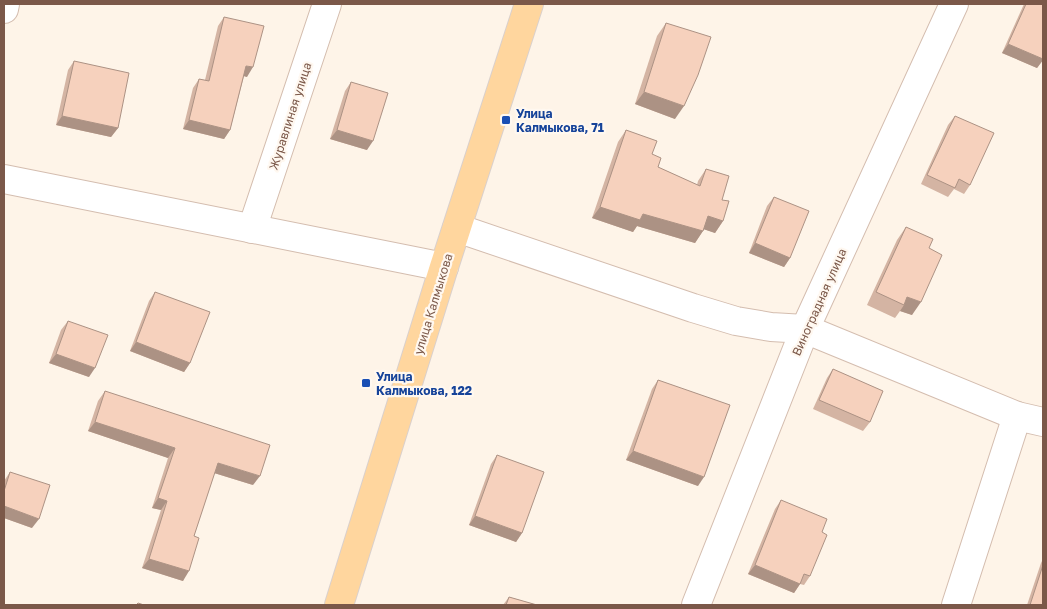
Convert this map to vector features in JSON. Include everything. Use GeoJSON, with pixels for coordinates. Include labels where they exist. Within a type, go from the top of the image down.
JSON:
{"type":"FeatureCollection","features":[{"type":"Feature","properties":{"kind":"main road","name":"улица Калмыкова"},"geometry":{"type":"LineString","coordinates":[[339,605],[444,266],[529,4]]}},
{"type":"Feature","properties":{"kind":"street"},"geometry":{"type":"LineString","coordinates":[[4,9],[5,4]]}},
{"type":"Feature","properties":{"kind":"street","name":"Журавлиная улица"},"geometry":{"type":"LineString","coordinates":[[252,229],[327,4]]}},
{"type":"Feature","properties":{"kind":"street","name":"Виноградная улица"},"geometry":{"type":"LineString","coordinates":[[696,605],[805,329],[954,4]]}},
{"type":"Feature","properties":{"kind":"street"},"geometry":{"type":"LineString","coordinates":[[4,179],[444,266]]}},
{"type":"Feature","properties":{"kind":"street"},"geometry":{"type":"LineString","coordinates":[[457,228],[693,308],[771,327],[805,329],[1017,416],[1043,422]]}},
{"type":"Feature","properties":{"kind":"street"},"geometry":{"type":"LineString","coordinates":[[956,605],[1017,416]]}},
{"type":"Feature","properties":{"kind":"building"},"geometry":{"type":"Polygon","coordinates":[[[1026,4],[1043,4],[1043,59],[1008,44],[1026,4]]]}},
{"type":"Feature","properties":{"kind":"building"},"geometry":{"type":"Polygon","coordinates":[[[224,17],[264,26],[253,67],[246,66],[230,130],[189,120],[199,79],[209,81],[224,17]]]}},
{"type":"Feature","properties":{"kind":"building"},"geometry":{"type":"Polygon","coordinates":[[[666,23],[711,37],[698,75],[684,106],[644,92],[666,23]]]}},
{"type":"Feature","properties":{"kind":"building"},"geometry":{"type":"Polygon","coordinates":[[[74,61],[129,73],[118,128],[62,116],[74,61]]]}},
{"type":"Feature","properties":{"kind":"building"},"geometry":{"type":"Polygon","coordinates":[[[351,82],[388,93],[373,141],[337,130],[351,82]]]}},
{"type":"Feature","properties":{"kind":"building"},"geometry":{"type":"Polygon","coordinates":[[[955,116],[994,133],[970,185],[959,179],[955,188],[927,175],[955,116]]]}},
{"type":"Feature","properties":{"kind":"building"},"geometry":{"type":"Polygon","coordinates":[[[626,130],[657,141],[652,154],[661,158],[658,167],[700,186],[706,169],[729,176],[722,200],[729,201],[723,221],[708,216],[703,231],[643,214],[640,220],[600,207],[626,130]]]}},
{"type":"Feature","properties":{"kind":"building"},"geometry":{"type":"Polygon","coordinates":[[[774,197],[809,211],[790,258],[755,243],[774,197]]]}},
{"type":"Feature","properties":{"kind":"building"},"geometry":{"type":"Polygon","coordinates":[[[906,227],[933,239],[929,248],[942,255],[921,302],[907,297],[904,305],[876,292],[906,227]]]}},
{"type":"Feature","properties":{"kind":"building"},"geometry":{"type":"Polygon","coordinates":[[[155,292],[210,312],[190,363],[136,342],[155,292]]]}},
{"type":"Feature","properties":{"kind":"building"},"geometry":{"type":"Polygon","coordinates":[[[68,321],[108,335],[95,368],[56,354],[68,321]]]}},
{"type":"Feature","properties":{"kind":"building"},"geometry":{"type":"Polygon","coordinates":[[[833,369],[883,391],[870,422],[819,400],[833,369]]]}},
{"type":"Feature","properties":{"kind":"building"},"geometry":{"type":"Polygon","coordinates":[[[658,380],[730,405],[704,477],[633,451],[658,380]]]}},
{"type":"Feature","properties":{"kind":"building"},"geometry":{"type":"Polygon","coordinates":[[[105,391],[270,445],[260,476],[218,463],[194,536],[199,538],[189,571],[149,559],[167,501],[158,498],[175,448],[95,422],[105,391]]]}},
{"type":"Feature","properties":{"kind":"building"},"geometry":{"type":"Polygon","coordinates":[[[497,455],[544,472],[522,533],[475,516],[497,455]]]}},
{"type":"Feature","properties":{"kind":"building"},"geometry":{"type":"Polygon","coordinates":[[[10,472],[50,485],[39,519],[4,506],[4,491],[10,472]]]}},
{"type":"Feature","properties":{"kind":"building"},"geometry":{"type":"Polygon","coordinates":[[[781,500],[827,519],[822,532],[827,535],[810,576],[804,574],[800,584],[755,565],[781,500]]]}},
{"type":"Feature","properties":{"kind":"building"},"geometry":{"type":"Polygon","coordinates":[[[1043,565],[1043,605],[1030,605],[1043,565]]]}},
{"type":"Feature","properties":{"kind":"building"},"geometry":{"type":"Polygon","coordinates":[[[509,597],[537,605],[506,605],[509,597]]]}},
{"type":"Feature","properties":{"kind":"place","name":"Улица Калмыкова, 71"},"geometry":{"type":"Point","coordinates":[506,120]}},
{"type":"Feature","properties":{"kind":"place","name":"Улица Калмыкова, 122"},"geometry":{"type":"Point","coordinates":[366,383]}}]}
